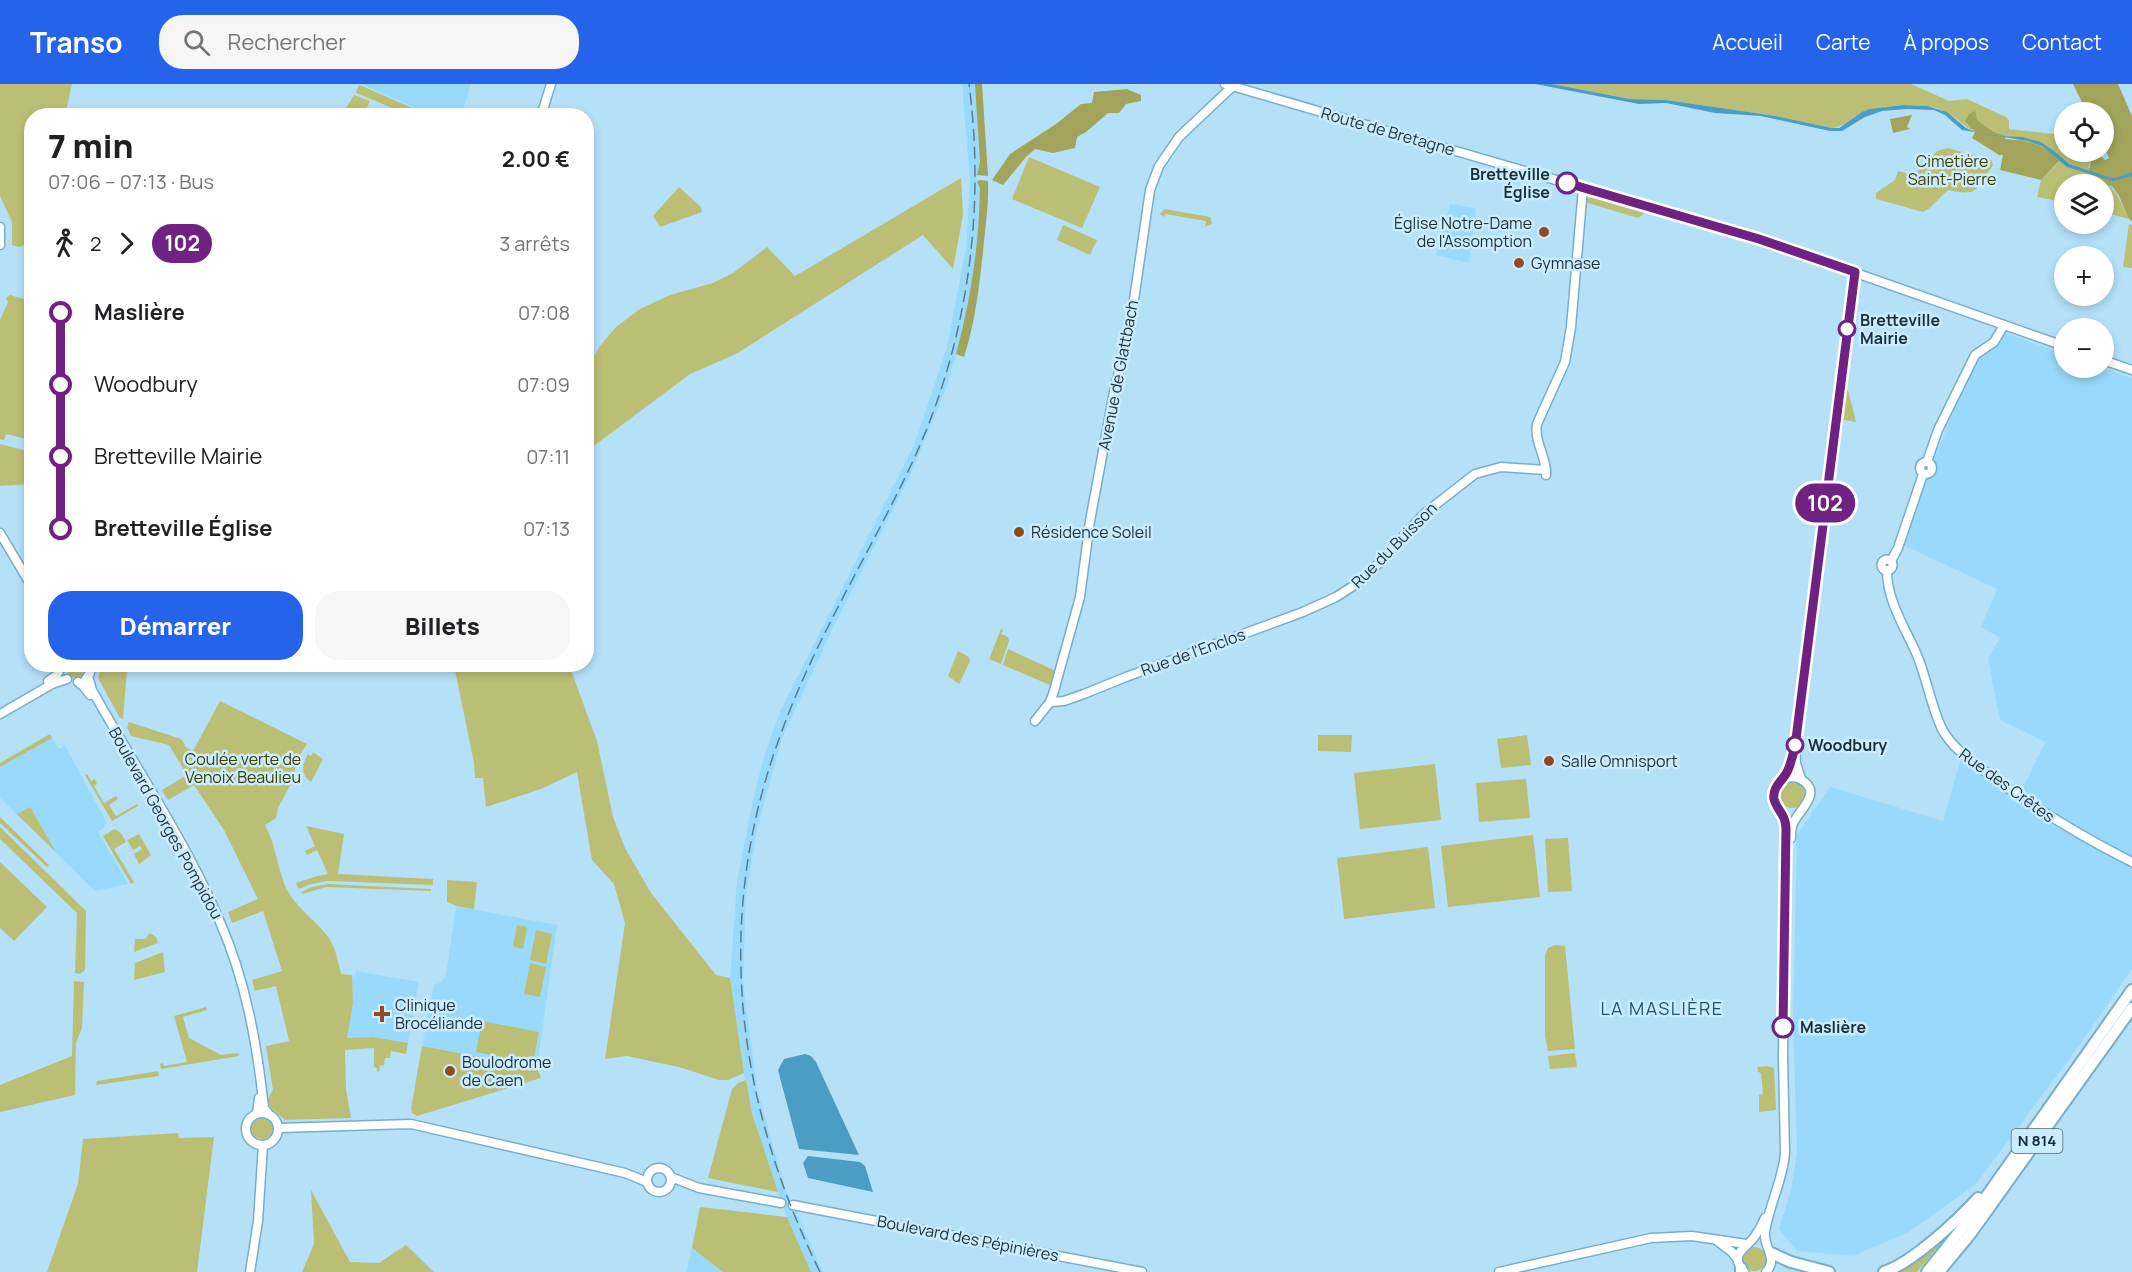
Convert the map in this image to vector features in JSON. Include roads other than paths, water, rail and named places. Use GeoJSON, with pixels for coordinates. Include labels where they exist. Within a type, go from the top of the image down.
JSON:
{"type":"FeatureCollection","features":[{"type":"Feature","properties":{"kind":"highway","name":"N 814"},"geometry":{"type":"LineString","coordinates":[[1927,1272],[1964,1227],[2020,1150],[2132,990]]}},
{"type":"Feature","properties":{"kind":"highway","name":"N 814"},"geometry":{"type":"LineString","coordinates":[[1939,1272],[1971,1233],[2132,1008]]}},
{"type":"Feature","properties":{"kind":"highway"},"geometry":{"type":"LineString","coordinates":[[1884,1272],[1913,1257],[1969,1208],[2000,1169],[2020,1150]]}},
{"type":"Feature","properties":{"kind":"highway"},"geometry":{"type":"LineString","coordinates":[[1769,1250],[1791,1262],[1829,1272]]}},
{"type":"Feature","properties":{"kind":"street"},"geometry":{"type":"LineString","coordinates":[[544,108],[551,84]]}},
{"type":"Feature","properties":{"kind":"street","name":"Avenue de Glattbach"},"geometry":{"type":"LineString","coordinates":[[1053,695],[1080,597],[1090,521],[1114,392],[1130,327],[1148,214],[1148,199],[1166,154],[1187,128],[1231,85]]}},
{"type":"Feature","properties":{"kind":"street","name":"Route de Bretagne"},"geometry":{"type":"LineString","coordinates":[[1231,85],[1759,239],[2054,342]]}},
{"type":"Feature","properties":{"kind":"street","name":"Rue du Buisson"},"geometry":{"type":"LineString","coordinates":[[1299,614],[1358,584],[1432,507],[1468,478],[1486,470],[1501,467],[1546,473],[1545,460],[1535,434],[1537,424],[1565,362],[1583,188]]}},
{"type":"Feature","properties":{"kind":"street"},"geometry":{"type":"LineString","coordinates":[[0,228],[0,245]]}},
{"type":"Feature","properties":{"kind":"street"},"geometry":{"type":"LineString","coordinates":[[1741,1268],[1740,1251],[1764,1221],[1783,1168],[1785,1153],[1783,1056],[1786,823],[1775,802],[1774,794],[1776,786],[1789,769],[1795,747],[1855,272]]}},
{"type":"Feature","properties":{"kind":"street","name":"Rue des Crêtes"},"geometry":{"type":"LineString","coordinates":[[2000,323],[1994,342],[1976,355],[1971,363],[1938,430],[1927,462],[1931,465],[1932,470],[1928,474],[1923,474],[1898,548],[1891,561],[1892,567],[1887,570],[1888,591],[1921,663],[1942,729],[1950,741],[1962,754],[2037,810],[2132,862]]}},
{"type":"Feature","properties":{"kind":"street"},"geometry":{"type":"LineString","coordinates":[[2114,364],[2132,370]]}},
{"type":"Feature","properties":{"kind":"street"},"geometry":{"type":"LineString","coordinates":[[0,533],[24,574]]}},
{"type":"Feature","properties":{"kind":"street"},"geometry":{"type":"LineString","coordinates":[[0,540],[24,580]]}},
{"type":"Feature","properties":{"kind":"street","name":"Rue de l'Enclos"},"geometry":{"type":"LineString","coordinates":[[1053,695],[1064,701],[1299,614]]}},
{"type":"Feature","properties":{"kind":"street"},"geometry":{"type":"LineString","coordinates":[[0,709],[53,678],[57,672]]}},
{"type":"Feature","properties":{"kind":"street"},"geometry":{"type":"LineString","coordinates":[[62,672],[66,680]]}},
{"type":"Feature","properties":{"kind":"street"},"geometry":{"type":"LineString","coordinates":[[0,714],[52,684],[66,680],[78,682],[88,676],[89,672]]}},
{"type":"Feature","properties":{"kind":"street","name":"Boulevard Georges Pompidou"},"geometry":{"type":"LineString","coordinates":[[88,676],[92,690],[194,867],[221,922],[246,999],[258,1058],[264,1108],[268,1113]]}},
{"type":"Feature","properties":{"kind":"street","name":"Boulevard Georges Pompidou"},"geometry":{"type":"LineString","coordinates":[[78,682],[88,692],[180,851],[216,924],[237,980],[249,1029],[259,1099],[257,1113]]}},
{"type":"Feature","properties":{"kind":"street"},"geometry":{"type":"LineString","coordinates":[[1035,721],[1053,695]]}},
{"type":"Feature","properties":{"kind":"street"},"geometry":{"type":"LineString","coordinates":[[1786,877],[1792,825],[1807,805],[1810,796],[1796,763],[1795,747]]}},
{"type":"Feature","properties":{"kind":"street"},"geometry":{"type":"LineString","coordinates":[[1782,780],[1791,777],[1801,779]]}},
{"type":"Feature","properties":{"kind":"street"},"geometry":{"type":"LineString","coordinates":[[1780,809],[1792,813],[1801,811]]}},
{"type":"Feature","properties":{"kind":"street"},"geometry":{"type":"LineString","coordinates":[[257,1113],[268,1113],[276,1119],[279,1128],[276,1138],[263,1145],[253,1142],[246,1133],[248,1121],[257,1113]]}},
{"type":"Feature","properties":{"kind":"street"},"geometry":{"type":"LineString","coordinates":[[279,1128],[401,1124],[438,1129],[625,1173],[647,1182],[652,1190],[666,1190],[671,1180]]}},
{"type":"Feature","properties":{"kind":"street"},"geometry":{"type":"LineString","coordinates":[[250,1272],[258,1221],[263,1145]]}},
{"type":"Feature","properties":{"kind":"street"},"geometry":{"type":"LineString","coordinates":[[625,1173],[650,1172],[661,1168],[667,1171],[671,1180]]}},
{"type":"Feature","properties":{"kind":"street"},"geometry":{"type":"LineString","coordinates":[[647,1182],[650,1172]]}},
{"type":"Feature","properties":{"kind":"street"},"geometry":{"type":"LineString","coordinates":[[671,1180],[699,1188],[781,1203]]}},
{"type":"Feature","properties":{"kind":"street"},"geometry":{"type":"LineString","coordinates":[[1768,1271],[1772,1261],[1765,1235],[1776,1190]]}},
{"type":"Feature","properties":{"kind":"street","name":"Boulevard des Pépinières"},"geometry":{"type":"LineString","coordinates":[[793,1205],[1142,1272]]}},
{"type":"Feature","properties":{"kind":"street"},"geometry":{"type":"LineString","coordinates":[[1499,1272],[1651,1238],[1692,1236],[1760,1243],[1769,1250]]}},
{"type":"Feature","properties":{"kind":"street"},"geometry":{"type":"LineString","coordinates":[[1716,1240],[1732,1252],[1741,1268]]}},
{"type":"Feature","properties":{"kind":"railway"},"geometry":{"type":"LineString","coordinates":[[820,1272],[791,1207],[769,1142],[753,1076],[743,1010],[741,943],[746,875],[758,807],[793,703],[825,633],[912,463],[931,418],[946,372],[959,325],[968,278],[973,229],[974,132],[969,84]]}},
{"type":"Feature","properties":{"kind":"place","name":"Bretteville Église"},"geometry":{"type":"Point","coordinates":[1567,183]}},
{"type":"Feature","properties":{"kind":"place","name":"Église Notre-Dame de l'Assomption"},"geometry":{"type":"Point","coordinates":[1544,232]}},
{"type":"Feature","properties":{"kind":"place","name":"Gymnase"},"geometry":{"type":"Point","coordinates":[1519,263]}},
{"type":"Feature","properties":{"kind":"place","name":"Bretteville Mairie"},"geometry":{"type":"Point","coordinates":[1847,329]}},
{"type":"Feature","properties":{"kind":"place","name":"Résidence Soleil"},"geometry":{"type":"Point","coordinates":[1019,532]}},
{"type":"Feature","properties":{"kind":"place","name":"Woodbury"},"geometry":{"type":"Point","coordinates":[1795,745]}},
{"type":"Feature","properties":{"kind":"place","name":"Salle Omnisport"},"geometry":{"type":"Point","coordinates":[1549,761]}},
{"type":"Feature","properties":{"kind":"place","name":"Clinique Brocéliande"},"geometry":{"type":"Point","coordinates":[382,1014]}},
{"type":"Feature","properties":{"kind":"place","name":"Maslière"},"geometry":{"type":"Point","coordinates":[1783,1027]}},
{"type":"Feature","properties":{"kind":"place","name":"Boulodrome de Caen"},"geometry":{"type":"Point","coordinates":[450,1071]}},
{"type":"Feature","properties":{"kind":"district","name":"LA MASLIÈRE"},"geometry":{"type":"Point","coordinates":[1662,1009]}},
{"type":"Feature","properties":{"kind":"park label","name":"Cimetière Saint-Pierre"},"geometry":{"type":"Point","coordinates":[1952,170]}},
{"type":"Feature","properties":{"kind":"park label","name":"Coulée verte de Venoix Beaulieu"},"geometry":{"type":"Point","coordinates":[243,768]}}]}
